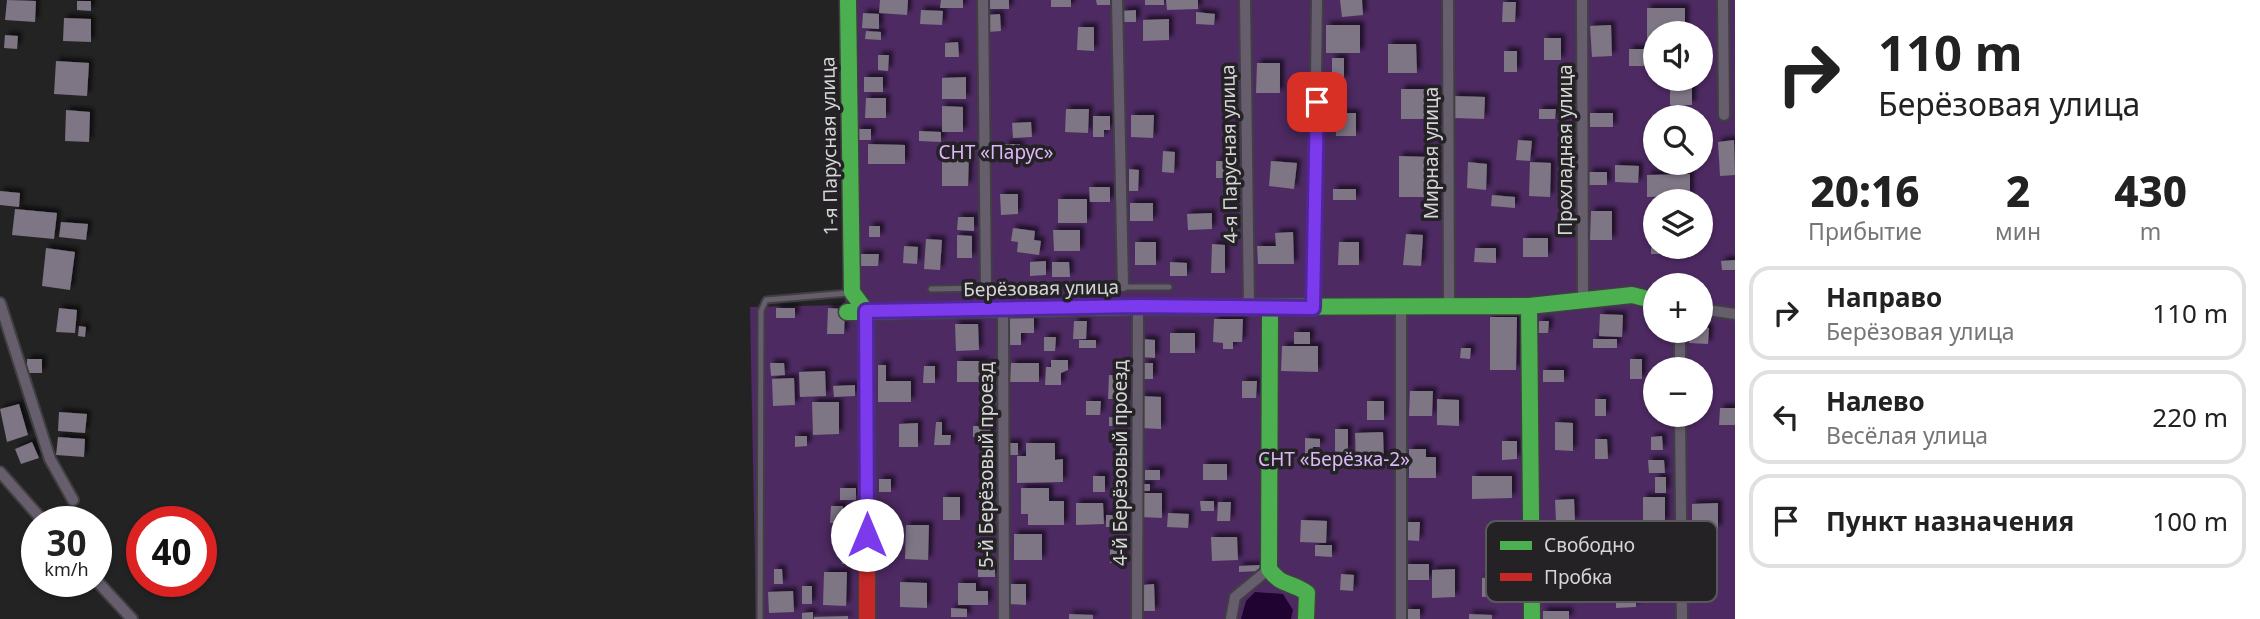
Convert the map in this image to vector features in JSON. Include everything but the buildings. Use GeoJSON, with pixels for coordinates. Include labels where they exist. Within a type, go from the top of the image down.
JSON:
{"type":"FeatureCollection","features":[{"type":"Feature","properties":{"kind":"street","name":"1-я Парусная улица"},"geometry":{"type":"LineString","coordinates":[[848,0],[852,292]]}},
{"type":"Feature","properties":{"kind":"street"},"geometry":{"type":"LineString","coordinates":[[983,0],[986,288]]}},
{"type":"Feature","properties":{"kind":"street"},"geometry":{"type":"LineString","coordinates":[[1117,0],[1123,286]]}},
{"type":"Feature","properties":{"kind":"street","name":"4-я Парусная улица"},"geometry":{"type":"LineString","coordinates":[[1245,0],[1249,308]]}},
{"type":"Feature","properties":{"kind":"street"},"geometry":{"type":"LineString","coordinates":[[1313,308],[1317,0]]}},
{"type":"Feature","properties":{"kind":"street","name":"Мирная улица"},"geometry":{"type":"LineString","coordinates":[[1448,0],[1449,306]]}},
{"type":"Feature","properties":{"kind":"street","name":"Прохладная улица"},"geometry":{"type":"LineString","coordinates":[[1582,0],[1583,300]]}},
{"type":"Feature","properties":{"kind":"street"},"geometry":{"type":"LineString","coordinates":[[1723,0],[1724,115]]}},
{"type":"Feature","properties":{"kind":"street"},"geometry":{"type":"LineString","coordinates":[[852,292],[866,311],[867,619]]}},
{"type":"Feature","properties":{"kind":"street","name":"Берёзовая улица"},"geometry":{"type":"LineString","coordinates":[[847,312],[1138,306],[1529,306],[1632,295],[1643,298]]}},
{"type":"Feature","properties":{"kind":"street"},"geometry":{"type":"LineString","coordinates":[[0,303],[50,459],[73,500]]}},
{"type":"Feature","properties":{"kind":"street","name":"4-й Берёзовый проезд"},"geometry":{"type":"LineString","coordinates":[[1137,619],[1138,306]]}},
{"type":"Feature","properties":{"kind":"street"},"geometry":{"type":"LineString","coordinates":[[1529,306],[1532,521]]}},
{"type":"Feature","properties":{"kind":"street"},"geometry":{"type":"LineString","coordinates":[[1401,307],[1401,619]]}},
{"type":"Feature","properties":{"kind":"street"},"geometry":{"type":"LineString","coordinates":[[1270,308],[1269,569],[1278,581],[1297,586],[1307,593],[1306,619]]}},
{"type":"Feature","properties":{"kind":"street","name":"5-й Берёзовый проезд"},"geometry":{"type":"LineString","coordinates":[[1003,310],[1004,619]]}},
{"type":"Feature","properties":{"kind":"street"},"geometry":{"type":"LineString","coordinates":[[1713,311],[1735,314]]}},
{"type":"Feature","properties":{"kind":"street"},"geometry":{"type":"LineString","coordinates":[[1681,427],[1682,521]]}},
{"type":"Feature","properties":{"kind":"street"},"geometry":{"type":"LineString","coordinates":[[0,472],[30,506]]}},
{"type":"Feature","properties":{"kind":"street"},"geometry":{"type":"LineString","coordinates":[[1231,619],[1235,597],[1269,569]]}},
{"type":"Feature","properties":{"kind":"street"},"geometry":{"type":"LineString","coordinates":[[112,597],[132,619]]}},
{"type":"Feature","properties":{"kind":"lane"},"geometry":{"type":"LineString","coordinates":[[1068,287],[1169,287]]}},
{"type":"Feature","properties":{"kind":"lane"},"geometry":{"type":"LineString","coordinates":[[932,289],[1053,288]]}},
{"type":"Feature","properties":{"kind":"lane"},"geometry":{"type":"LineString","coordinates":[[760,619],[761,310],[766,300],[852,292]]}},
{"type":"Feature","properties":{"kind":"green space"},"geometry":{"type":"Polygon","coordinates":[[[840,0],[1735,0],[1735,619],[756,619],[750,307],[845,305],[840,0]]]}},
{"type":"Feature","properties":{"kind":"shaded area"},"geometry":{"type":"Polygon","coordinates":[[[1255,592],[1283,594],[1293,610],[1291,619],[1241,619],[1246,601],[1255,592]]]}},
{"type":"Feature","properties":{"kind":"traffic: fast"},"geometry":{"type":"LineString","coordinates":[[848,0],[852,292],[866,311],[867,485]]}},
{"type":"Feature","properties":{"kind":"traffic: fast"},"geometry":{"type":"LineString","coordinates":[[847,312],[1138,307],[1529,306],[1632,295],[1643,298]]}},
{"type":"Feature","properties":{"kind":"traffic: fast"},"geometry":{"type":"LineString","coordinates":[[1529,306],[1531,521]]}},
{"type":"Feature","properties":{"kind":"traffic: fast"},"geometry":{"type":"LineString","coordinates":[[1270,308],[1269,569],[1282,581],[1307,593],[1306,619]]}},
{"type":"Feature","properties":{"kind":"traffic: fast"},"geometry":{"type":"LineString","coordinates":[[1532,602],[1532,619]]}},
{"type":"Feature","properties":{"kind":"traffic: jam"},"geometry":{"type":"LineString","coordinates":[[867,485],[867,619]]}},
{"type":"Feature","properties":{"kind":"route"},"geometry":{"type":"LineString","coordinates":[[867,535],[866,311],[1138,306],[1313,308],[1317,102]]}},
{"type":"Feature","properties":{"kind":"park label","name":"СНТ «Парус»"},"geometry":{"type":"Point","coordinates":[996,152]}},
{"type":"Feature","properties":{"kind":"park label","name":"СНТ «Берёзка-2»"},"geometry":{"type":"Point","coordinates":[1334,459]}}]}
